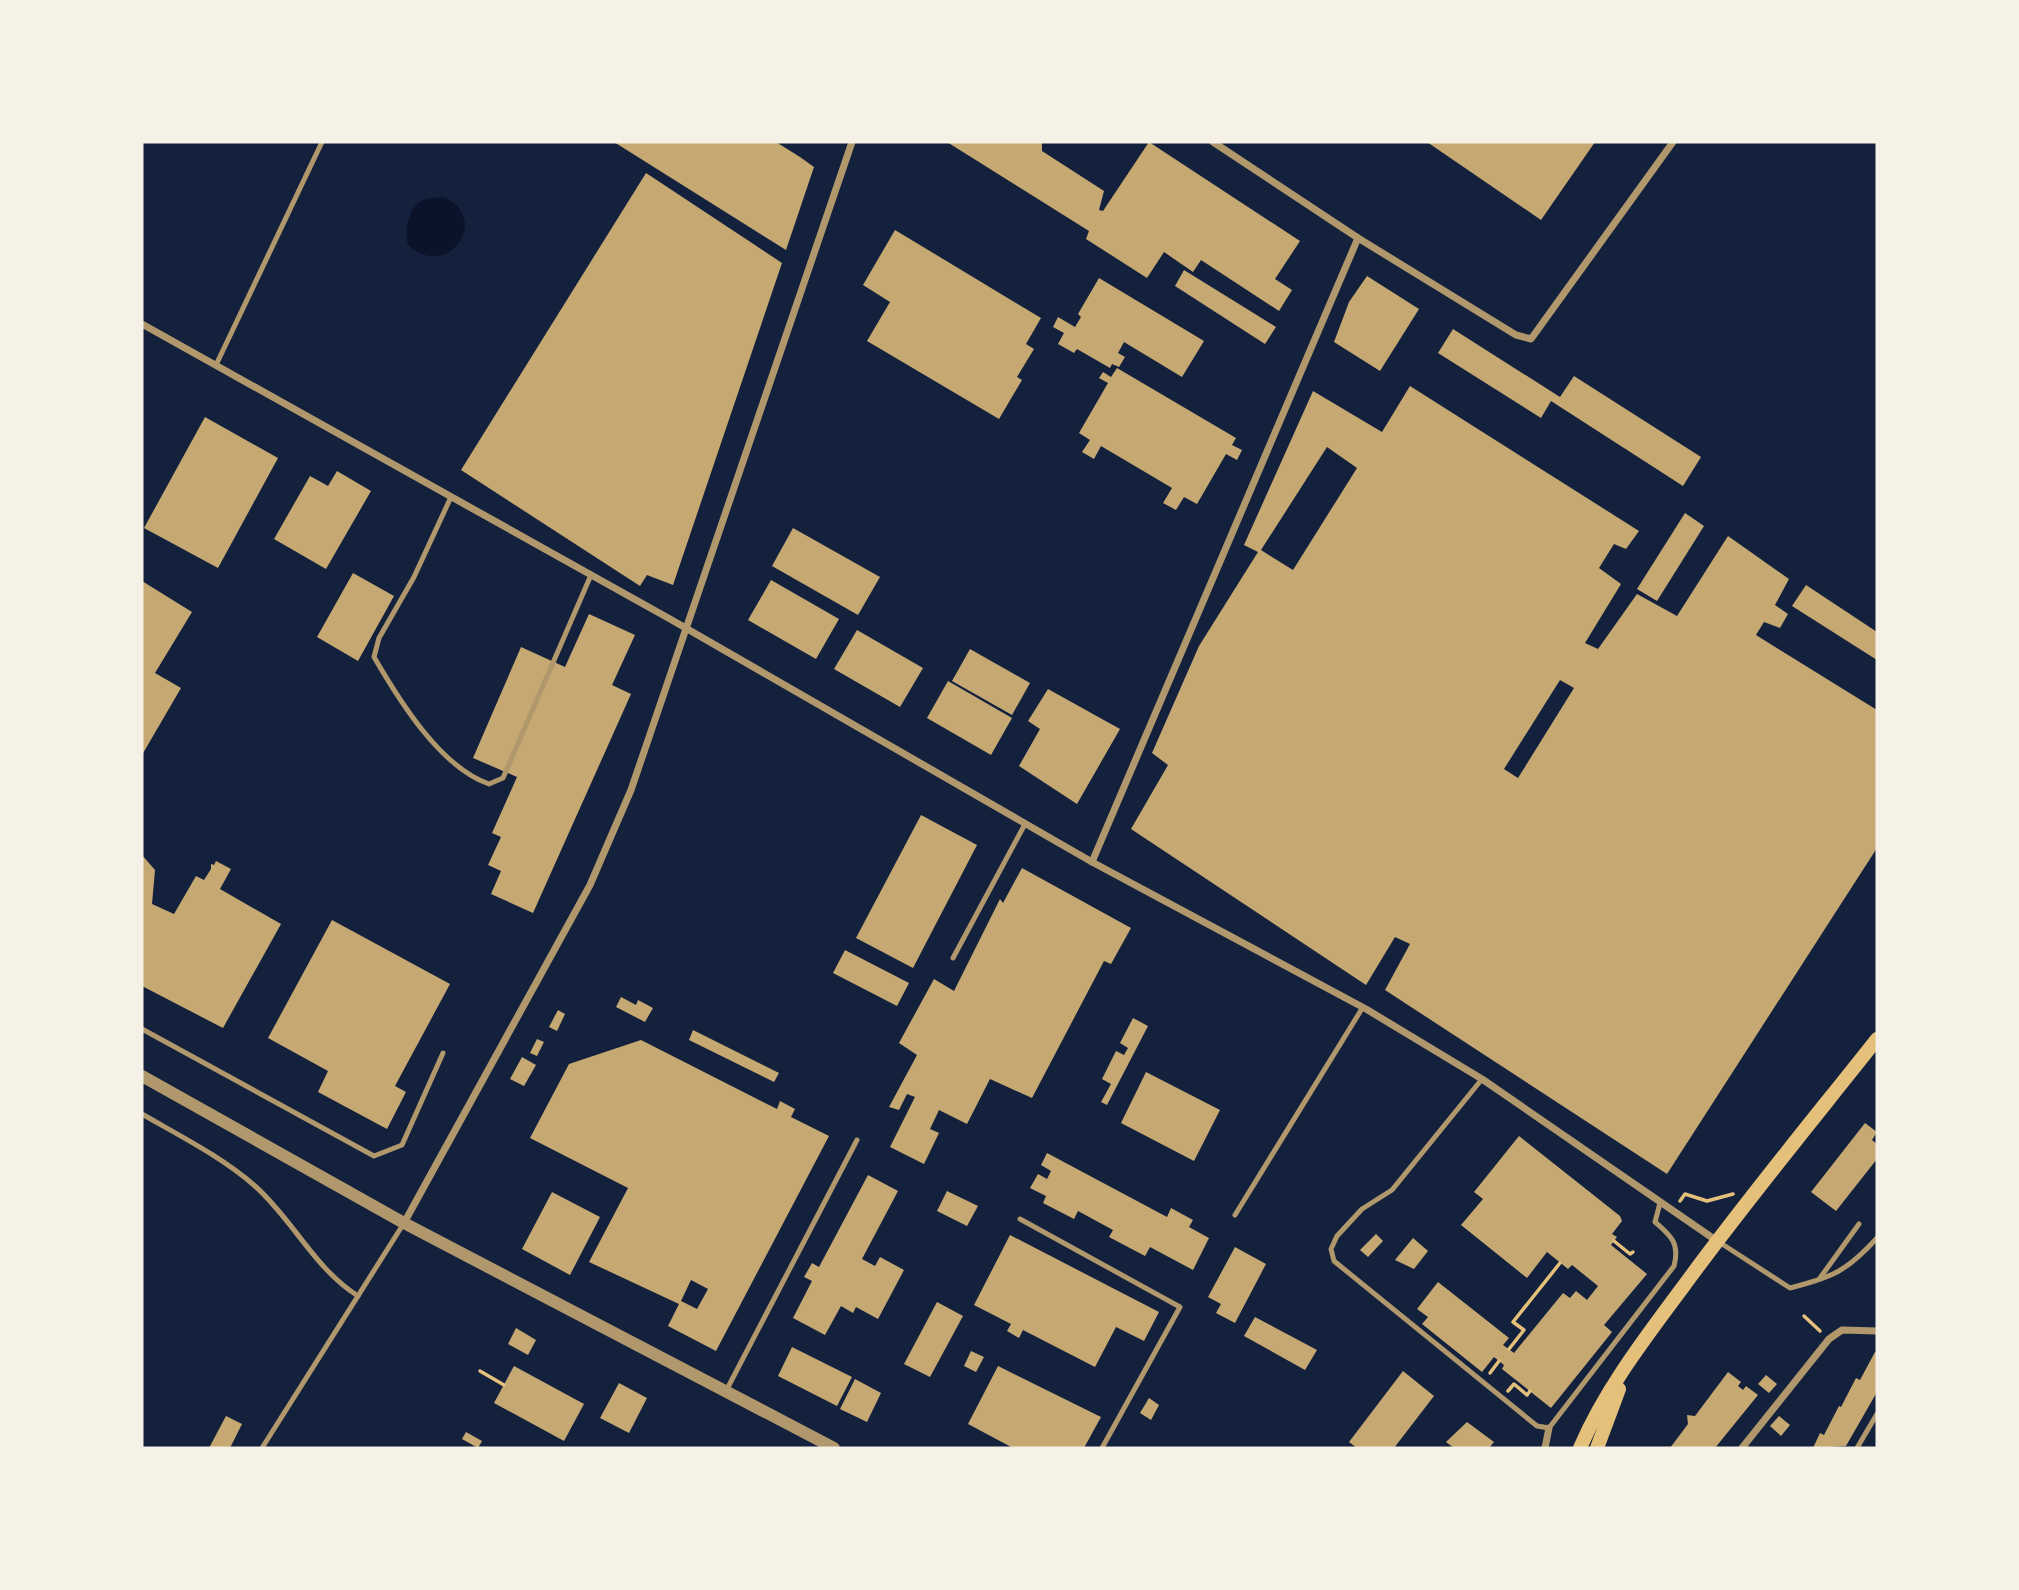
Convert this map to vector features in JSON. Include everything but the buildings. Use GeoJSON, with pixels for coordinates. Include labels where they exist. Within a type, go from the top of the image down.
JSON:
{"type":"FeatureCollection","features":[{"type":"Feature","properties":{"kind":"main road"},"geometry":{"type":"LineString","coordinates":[[1580,1448],[1594,1415],[1717,1241],[1877,1039]]}},
{"type":"Feature","properties":{"kind":"main road"},"geometry":{"type":"LineString","coordinates":[[1597,1448],[1628,1364]]}},
{"type":"Feature","properties":{"kind":"street"},"geometry":{"type":"LineString","coordinates":[[404,1223],[590,885],[631,790],[852,142]]}},
{"type":"Feature","properties":{"kind":"street"},"geometry":{"type":"LineString","coordinates":[[1213,142],[1358,238],[1516,335],[1531,338],[1673,142]]}},
{"type":"Feature","properties":{"kind":"street"},"geometry":{"type":"LineString","coordinates":[[1092,862],[1358,238]]}},
{"type":"Feature","properties":{"kind":"street"},"geometry":{"type":"LineString","coordinates":[[142,324],[687,629],[1092,862],[1363,1007],[1482,1079],[1717,1241]]}},
{"type":"Feature","properties":{"kind":"street"},"geometry":{"type":"LineString","coordinates":[[142,1076],[404,1223],[834,1448]]}},
{"type":"Feature","properties":{"kind":"street"},"geometry":{"type":"LineString","coordinates":[[1742,1448],[1829,1339],[1842,1330],[1877,1331]]}},
{"type":"Feature","properties":{"kind":"street"},"geometry":{"type":"LineString","coordinates":[[1545,1448],[1549,1428]]}},
{"type":"Feature","properties":{"kind":"lane"},"geometry":{"type":"LineString","coordinates":[[216,365],[322,142]]}},
{"type":"Feature","properties":{"kind":"lane"},"geometry":{"type":"LineString","coordinates":[[451,497],[414,577],[379,638],[374,657],[405,706],[445,755],[475,779],[489,784],[503,778],[591,575]]}},
{"type":"Feature","properties":{"kind":"lane"},"geometry":{"type":"LineString","coordinates":[[953,958],[1025,824]]}},
{"type":"Feature","properties":{"kind":"lane"},"geometry":{"type":"LineString","coordinates":[[1235,1215],[1363,1007]]}},
{"type":"Feature","properties":{"kind":"lane"},"geometry":{"type":"LineString","coordinates":[[142,1029],[374,1156],[402,1145],[443,1054]]}},
{"type":"Feature","properties":{"kind":"lane"},"geometry":{"type":"LineString","coordinates":[[1482,1079],[1392,1190],[1362,1209],[1337,1236],[1331,1249],[1334,1261],[1537,1426],[1549,1428],[1674,1266],[1677,1252],[1675,1240],[1655,1222],[1660,1203]]}},
{"type":"Feature","properties":{"kind":"lane"},"geometry":{"type":"LineString","coordinates":[[142,1114],[220,1159],[257,1187],[336,1281],[358,1296]]}},
{"type":"Feature","properties":{"kind":"lane"},"geometry":{"type":"LineString","coordinates":[[726,1391],[857,1140]]}},
{"type":"Feature","properties":{"kind":"lane"},"geometry":{"type":"LineString","coordinates":[[1020,1219],[1180,1307],[1102,1448]]}},
{"type":"Feature","properties":{"kind":"lane"},"geometry":{"type":"LineString","coordinates":[[262,1448],[404,1223]]}},
{"type":"Feature","properties":{"kind":"lane"},"geometry":{"type":"LineString","coordinates":[[1819,1281],[1859,1224]]}},
{"type":"Feature","properties":{"kind":"lane"},"geometry":{"type":"LineString","coordinates":[[1717,1241],[1790,1288],[1819,1281],[1853,1264],[1877,1238]]}},
{"type":"Feature","properties":{"kind":"lane"},"geometry":{"type":"LineString","coordinates":[[1857,1448],[1877,1414]]}},
{"type":"Feature","properties":{"kind":"path"},"geometry":{"type":"LineString","coordinates":[[1673,1212],[1685,1194],[1707,1201],[1731,1196],[1740,1186]]}},
{"type":"Feature","properties":{"kind":"path"},"geometry":{"type":"LineString","coordinates":[[1614,1241],[1630,1254],[1633,1252]]}},
{"type":"Feature","properties":{"kind":"path"},"geometry":{"type":"LineString","coordinates":[[1509,1349],[1524,1330],[1513,1322],[1560,1263]]}},
{"type":"Feature","properties":{"kind":"path"},"geometry":{"type":"LineString","coordinates":[[1804,1316],[1829,1339]]}},
{"type":"Feature","properties":{"kind":"path"},"geometry":{"type":"LineString","coordinates":[[480,1371],[504,1385]]}},
{"type":"Feature","properties":{"kind":"path"},"geometry":{"type":"LineString","coordinates":[[1514,1384],[1527,1395],[1530,1391]]}},
{"type":"Feature","properties":{"kind":"water"},"geometry":{"type":"Polygon","coordinates":[[[444,197],[458,207],[464,219],[464,231],[459,243],[450,252],[437,256],[423,254],[408,245],[407,227],[410,215],[421,201],[444,197]]]}}]}
